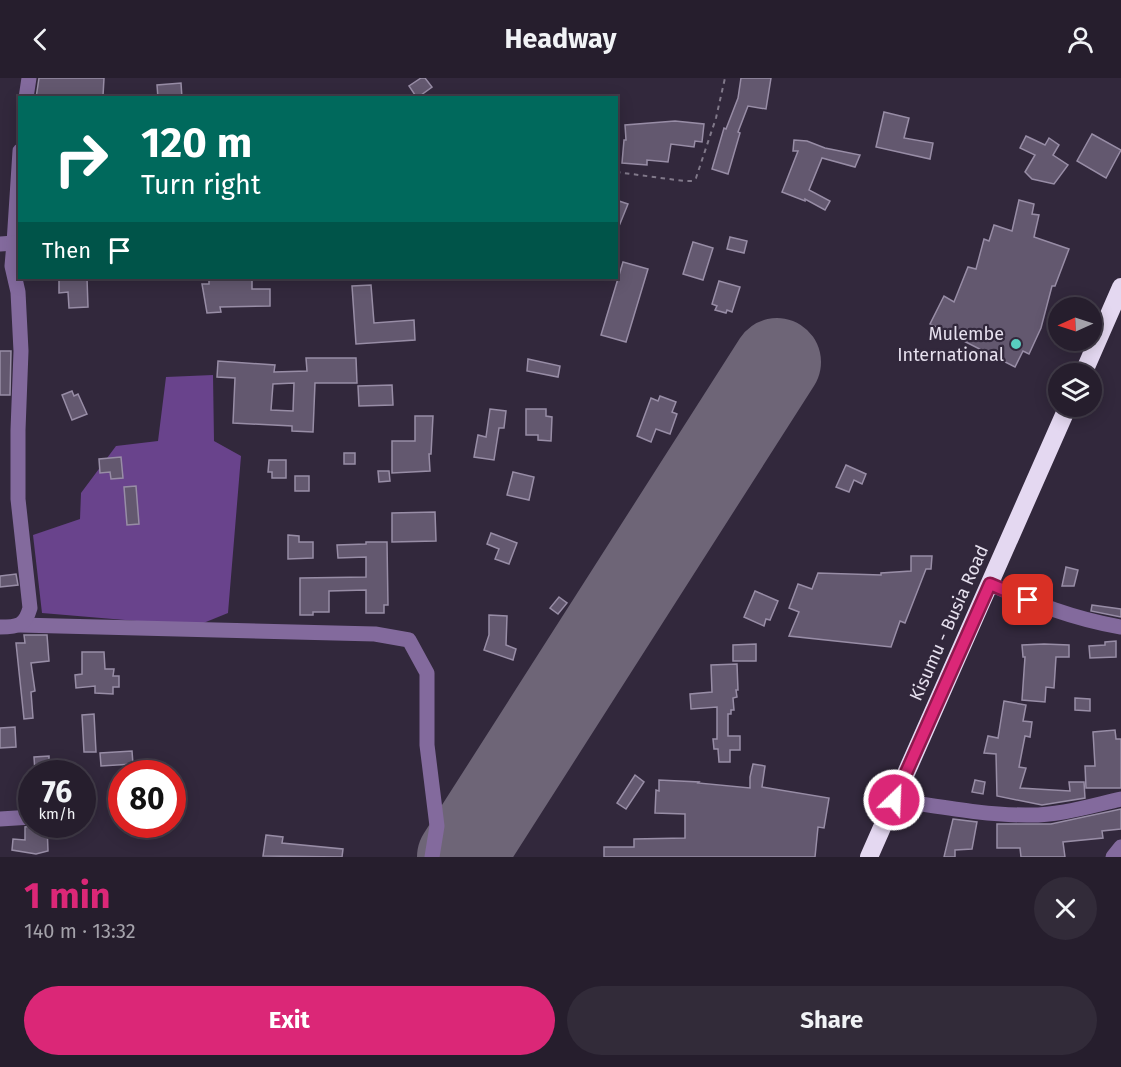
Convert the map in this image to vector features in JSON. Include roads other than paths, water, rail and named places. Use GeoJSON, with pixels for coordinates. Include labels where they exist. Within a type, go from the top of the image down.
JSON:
{"type":"FeatureCollection","features":[{"type":"Feature","properties":{"kind":"highway"},"geometry":{"type":"LineString","coordinates":[[1089,363],[1115,314],[1121,287]]}},
{"type":"Feature","properties":{"kind":"highway","name":"Kisumu - Busia Road"},"geometry":{"type":"LineString","coordinates":[[869,857],[1063,417]]}},
{"type":"Feature","properties":{"kind":"street"},"geometry":{"type":"LineString","coordinates":[[27,96],[29,78]]}},
{"type":"Feature","properties":{"kind":"street"},"geometry":{"type":"LineString","coordinates":[[18,165],[7,244],[18,292],[21,351],[18,499],[30,608],[27,618],[20,625]]}},
{"type":"Feature","properties":{"kind":"street"},"geometry":{"type":"LineString","coordinates":[[990,584],[1048,609],[1088,621],[1121,627]]}},
{"type":"Feature","properties":{"kind":"street"},"geometry":{"type":"LineString","coordinates":[[0,627],[20,625],[375,634],[409,640],[427,673],[428,745],[436,826],[432,857]]}},
{"type":"Feature","properties":{"kind":"street"},"geometry":{"type":"LineString","coordinates":[[894,800],[1028,816],[1073,810],[1121,799]]}},
{"type":"Feature","properties":{"kind":"street"},"geometry":{"type":"LineString","coordinates":[[0,819],[18,818]]}},
{"type":"Feature","properties":{"kind":"street"},"geometry":{"type":"LineString","coordinates":[[1113,857],[1121,847]]}},
{"type":"Feature","properties":{"kind":"place","name":"Mulembe International"},"geometry":{"type":"Point","coordinates":[1016,344]}}]}
